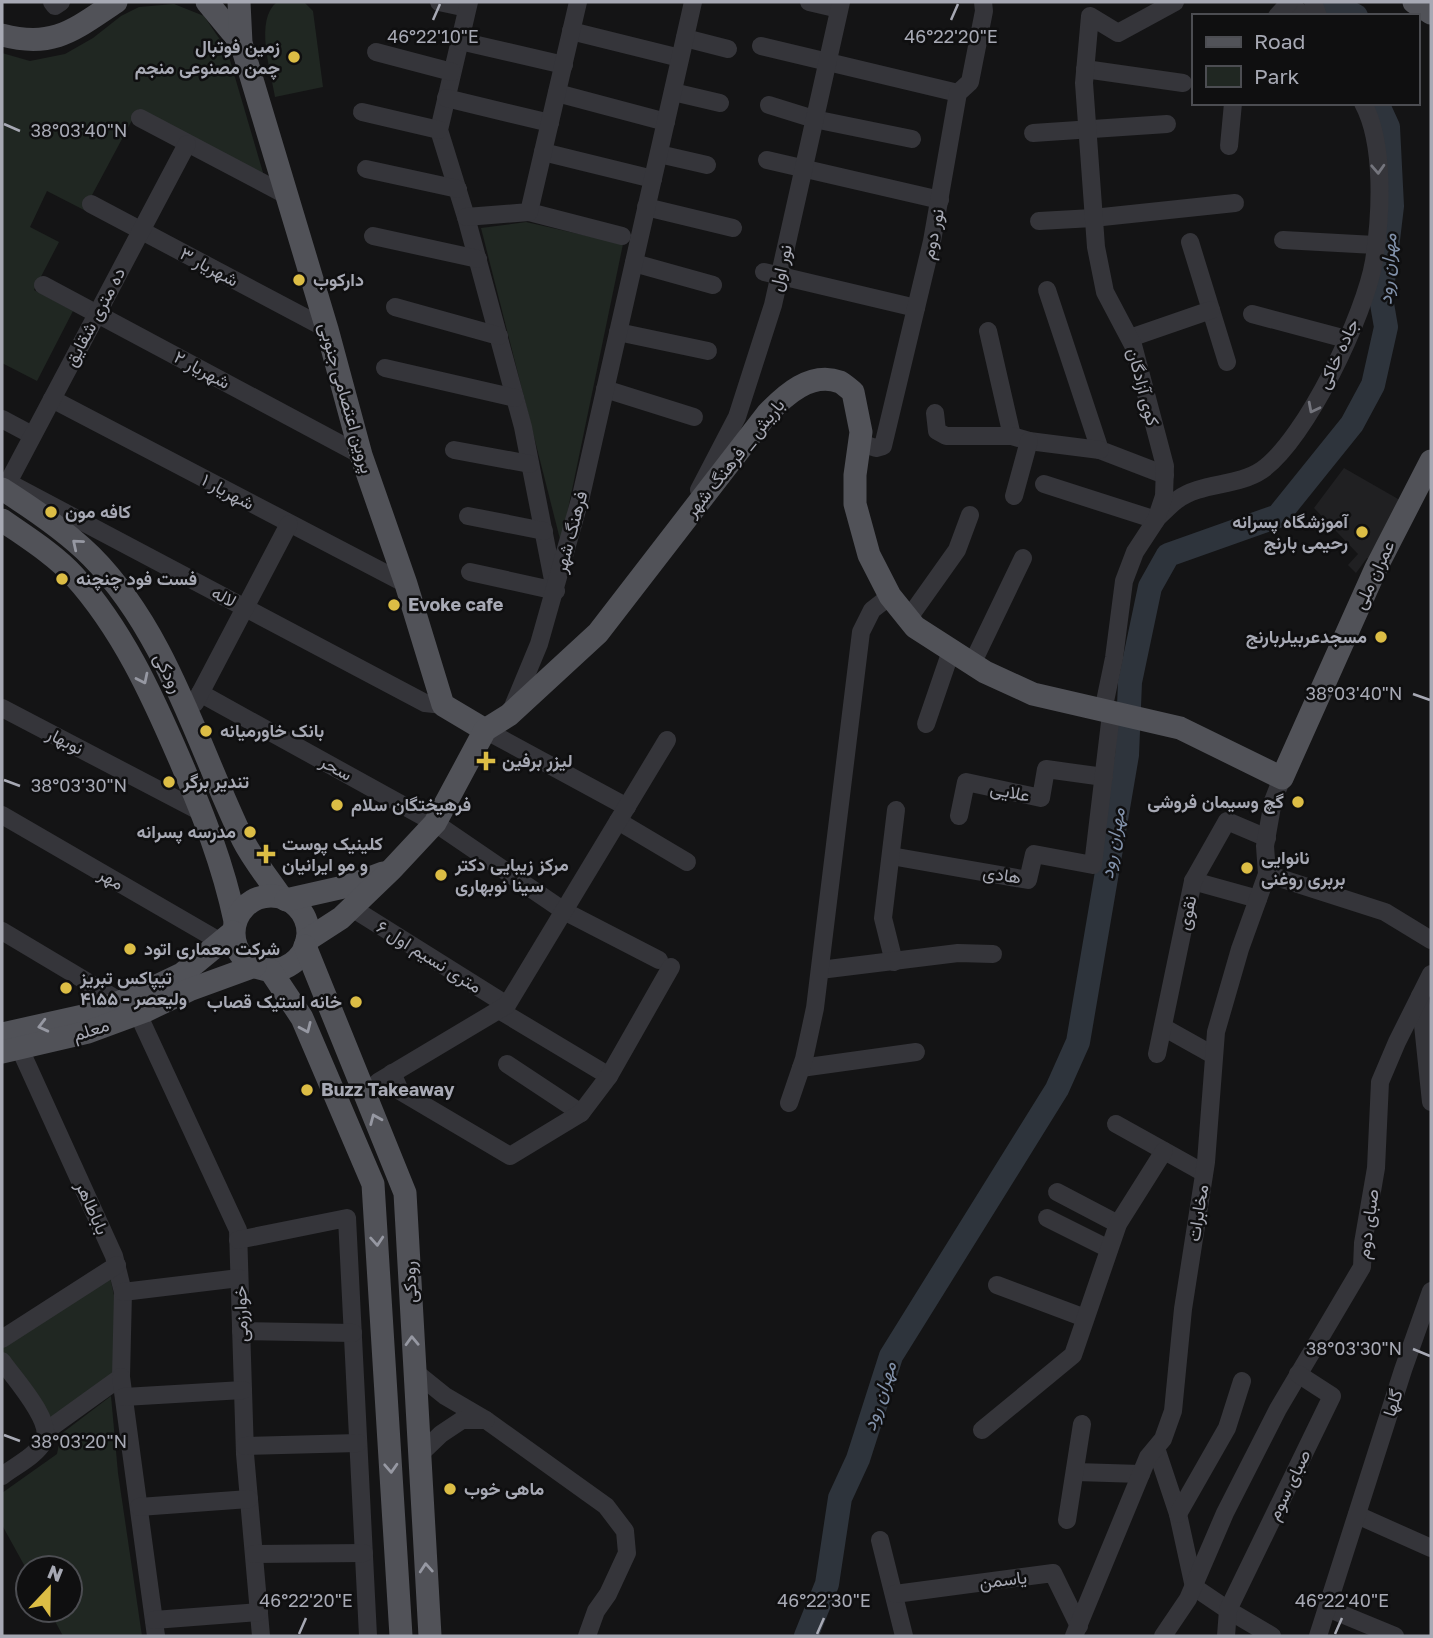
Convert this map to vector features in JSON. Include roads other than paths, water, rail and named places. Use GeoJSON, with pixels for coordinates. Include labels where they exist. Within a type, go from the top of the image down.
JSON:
{"type":"FeatureCollection","features":[{"type":"Feature","properties":{"kind":"main road"},"geometry":{"type":"LineString","coordinates":[[2,36],[38,41],[63,36],[116,2]]}},
{"type":"Feature","properties":{"kind":"main road","name":"پروین اعتصامی جنوبی"},"geometry":{"type":"LineString","coordinates":[[207,2],[241,43]]}},
{"type":"Feature","properties":{"kind":"main road","name":"پروین اعتصامی جنوبی"},"geometry":{"type":"LineString","coordinates":[[239,2],[241,43],[327,329],[360,455],[406,584],[443,705]]}},
{"type":"Feature","properties":{"kind":"main road"},"geometry":{"type":"LineString","coordinates":[[1414,2],[1431,13]]}},
{"type":"Feature","properties":{"kind":"main road","name":"باریش _ فرهنگ شهر"},"geometry":{"type":"LineString","coordinates":[[392,869],[435,823],[485,730],[509,715],[598,633],[767,414],[784,396],[802,385],[821,380],[839,382],[853,392],[861,432],[855,475],[855,504],[869,555],[890,596],[915,627],[972,664],[1033,694],[1180,728],[1282,778]]}},
{"type":"Feature","properties":{"kind":"main road","name":"عمران ملی"},"geometry":{"type":"LineString","coordinates":[[1282,778],[1376,568],[1431,461]]}},
{"type":"Feature","properties":{"kind":"main road","name":"رودکى"},"geometry":{"type":"LineString","coordinates":[[4,487],[91,556],[130,604],[161,657],[189,715],[244,842],[284,899]]}},
{"type":"Feature","properties":{"kind":"main road","name":"رودکى"},"geometry":{"type":"LineString","coordinates":[[2,520],[29,538],[72,574],[108,619],[138,669],[213,837],[230,932]]}},
{"type":"Feature","properties":{"kind":"main road"},"geometry":{"type":"LineString","coordinates":[[126,648],[149,637]]}},
{"type":"Feature","properties":{"kind":"main road"},"geometry":{"type":"LineString","coordinates":[[443,705],[485,730]]}},
{"type":"Feature","properties":{"kind":"main road"},"geometry":{"type":"LineString","coordinates":[[392,869],[341,918],[306,943],[295,961],[279,969],[263,968],[242,956],[230,932],[239,913],[253,900],[272,896],[284,899],[348,886],[392,869]]}},
{"type":"Feature","properties":{"kind":"main road"},"geometry":{"type":"LineString","coordinates":[[284,899],[304,916],[307,924],[306,943]]}},
{"type":"Feature","properties":{"kind":"main road","name":"معلم"},"geometry":{"type":"LineString","coordinates":[[11,1050],[89,1032],[182,974],[230,932]]}},
{"type":"Feature","properties":{"kind":"main road","name":"رودکی"},"geometry":{"type":"LineString","coordinates":[[306,943],[405,1193],[430,1636]]}},
{"type":"Feature","properties":{"kind":"main road","name":"معلم"},"geometry":{"type":"LineString","coordinates":[[2,1034],[129,1008],[263,968]]}},
{"type":"Feature","properties":{"kind":"main road","name":"رودکی"},"geometry":{"type":"LineString","coordinates":[[263,968],[302,1018],[373,1184],[401,1636]]}},
{"type":"Feature","properties":{"kind":"street"},"geometry":{"type":"LineString","coordinates":[[52,2],[55,6],[61,2]]}},
{"type":"Feature","properties":{"kind":"street"},"geometry":{"type":"LineString","coordinates":[[362,112],[439,130],[468,5],[439,2]]}},
{"type":"Feature","properties":{"kind":"street","name":"فرهنگ شهر"},"geometry":{"type":"LineString","coordinates":[[556,591],[606,389],[693,2]]}},
{"type":"Feature","properties":{"kind":"street"},"geometry":{"type":"LineString","coordinates":[[809,2],[840,5]]}},
{"type":"Feature","properties":{"kind":"street","name":"نور دوم"},"geometry":{"type":"LineString","coordinates":[[860,443],[876,448],[883,446],[940,200],[958,93],[970,82],[984,12],[983,2]]}},
{"type":"Feature","properties":{"kind":"street","name":"کوی آزادگان"},"geometry":{"type":"LineString","coordinates":[[1093,865],[1104,777],[1107,713],[1124,581],[1135,552],[1156,520],[1164,496],[1165,466],[1133,345],[1105,292],[1096,247],[1085,69],[1090,16],[1118,33],[1175,2]]}},
{"type":"Feature","properties":{"kind":"street"},"geometry":{"type":"LineString","coordinates":[[529,212],[564,65],[574,3]]}},
{"type":"Feature","properties":{"kind":"street","name":"نور اول"},"geometry":{"type":"LineString","coordinates":[[683,522],[737,417],[756,360],[772,274],[803,168],[840,5]]}},
{"type":"Feature","properties":{"kind":"street"},"geometry":{"type":"LineString","coordinates":[[571,31],[680,58]]}},
{"type":"Feature","properties":{"kind":"street"},"geometry":{"type":"LineString","coordinates":[[685,38],[728,49]]}},
{"type":"Feature","properties":{"kind":"street"},"geometry":{"type":"LineString","coordinates":[[460,41],[564,65]]}},
{"type":"Feature","properties":{"kind":"street"},"geometry":{"type":"LineString","coordinates":[[761,46],[958,93]]}},
{"type":"Feature","properties":{"kind":"street"},"geometry":{"type":"LineString","coordinates":[[376,52],[452,72]]}},
{"type":"Feature","properties":{"kind":"street"},"geometry":{"type":"LineString","coordinates":[[1085,69],[1183,83]]}},
{"type":"Feature","properties":{"kind":"street"},"geometry":{"type":"LineString","coordinates":[[673,92],[719,103]]}},
{"type":"Feature","properties":{"kind":"street"},"geometry":{"type":"LineString","coordinates":[[557,93],[666,122]]}},
{"type":"Feature","properties":{"kind":"street"},"geometry":{"type":"LineString","coordinates":[[446,99],[550,123]]}},
{"type":"Feature","properties":{"kind":"street"},"geometry":{"type":"LineString","coordinates":[[769,105],[814,119],[912,139]]}},
{"type":"Feature","properties":{"kind":"street"},"geometry":{"type":"LineString","coordinates":[[1229,146],[1233,105]]}},
{"type":"Feature","properties":{"kind":"street","name":"جاده خاکی"},"geometry":{"type":"LineString","coordinates":[[1156,520],[1178,498],[1262,470],[1307,420],[1366,293],[1375,245],[1379,200],[1378,162],[1371,118],[1364,105]]}},
{"type":"Feature","properties":{"kind":"street"},"geometry":{"type":"LineString","coordinates":[[140,118],[286,195]]}},
{"type":"Feature","properties":{"kind":"street"},"geometry":{"type":"LineString","coordinates":[[1033,133],[1167,124]]}},
{"type":"Feature","properties":{"kind":"street","name":"فرهنگ شهر"},"geometry":{"type":"LineString","coordinates":[[439,130],[478,259],[515,398],[556,591]]}},
{"type":"Feature","properties":{"kind":"street","name":"ده متری شقایق"},"geometry":{"type":"LineString","coordinates":[[4,487],[187,145]]}},
{"type":"Feature","properties":{"kind":"street"},"geometry":{"type":"LineString","coordinates":[[543,152],[653,179]]}},
{"type":"Feature","properties":{"kind":"street"},"geometry":{"type":"LineString","coordinates":[[659,154],[707,165]]}},
{"type":"Feature","properties":{"kind":"street"},"geometry":{"type":"LineString","coordinates":[[767,160],[940,200]]}},
{"type":"Feature","properties":{"kind":"street"},"geometry":{"type":"LineString","coordinates":[[366,169],[458,190]]}},
{"type":"Feature","properties":{"kind":"street"},"geometry":{"type":"LineString","coordinates":[[1039,221],[1235,203]]}},
{"type":"Feature","properties":{"kind":"street","name":"شهریار ۳"},"geometry":{"type":"LineString","coordinates":[[90,204],[327,329]]}},
{"type":"Feature","properties":{"kind":"street"},"geometry":{"type":"LineString","coordinates":[[646,208],[733,228]]}},
{"type":"Feature","properties":{"kind":"street"},"geometry":{"type":"LineString","coordinates":[[466,217],[529,212],[622,236]]}},
{"type":"Feature","properties":{"kind":"street"},"geometry":{"type":"LineString","coordinates":[[373,236],[478,259]]}},
{"type":"Feature","properties":{"kind":"street"},"geometry":{"type":"LineString","coordinates":[[1283,240],[1375,245]]}},
{"type":"Feature","properties":{"kind":"street"},"geometry":{"type":"LineString","coordinates":[[1189,242],[1227,362]]}},
{"type":"Feature","properties":{"kind":"street"},"geometry":{"type":"LineString","coordinates":[[634,263],[713,285]]}},
{"type":"Feature","properties":{"kind":"street"},"geometry":{"type":"LineString","coordinates":[[772,274],[916,309]]}},
{"type":"Feature","properties":{"kind":"street","name":"شهریار ۲"},"geometry":{"type":"LineString","coordinates":[[43,285],[360,455]]}},
{"type":"Feature","properties":{"kind":"street"},"geometry":{"type":"LineString","coordinates":[[1047,290],[1100,450]]}},
{"type":"Feature","properties":{"kind":"street"},"geometry":{"type":"LineString","coordinates":[[395,307],[499,337]]}},
{"type":"Feature","properties":{"kind":"street"},"geometry":{"type":"LineString","coordinates":[[1129,338],[1211,310]]}},
{"type":"Feature","properties":{"kind":"street"},"geometry":{"type":"LineString","coordinates":[[1252,314],[1346,339]]}},
{"type":"Feature","properties":{"kind":"street"},"geometry":{"type":"LineString","coordinates":[[988,331],[1021,438],[1014,496]]}},
{"type":"Feature","properties":{"kind":"street"},"geometry":{"type":"LineString","coordinates":[[618,332],[708,351]]}},
{"type":"Feature","properties":{"kind":"street"},"geometry":{"type":"LineString","coordinates":[[385,368],[515,398]]}},
{"type":"Feature","properties":{"kind":"street"},"geometry":{"type":"LineString","coordinates":[[606,389],[694,417]]}},
{"type":"Feature","properties":{"kind":"street","name":"شهریار ۱"},"geometry":{"type":"LineString","coordinates":[[52,399],[406,584]]}},
{"type":"Feature","properties":{"kind":"street"},"geometry":{"type":"LineString","coordinates":[[935,413],[937,431],[946,436],[1021,438],[1100,450],[1165,475]]}},
{"type":"Feature","properties":{"kind":"street"},"geometry":{"type":"LineString","coordinates":[[2,419],[33,435]]}},
{"type":"Feature","properties":{"kind":"street"},"geometry":{"type":"LineString","coordinates":[[454,450],[530,464]]}},
{"type":"Feature","properties":{"kind":"street"},"geometry":{"type":"LineString","coordinates":[[1044,484],[1156,520]]}},
{"type":"Feature","properties":{"kind":"street","name":"لاله"},"geometry":{"type":"LineString","coordinates":[[4,487],[245,608],[425,703],[443,705]]}},
{"type":"Feature","properties":{"kind":"street"},"geometry":{"type":"LineString","coordinates":[[908,619],[957,550],[970,515]]}},
{"type":"Feature","properties":{"kind":"street"},"geometry":{"type":"LineString","coordinates":[[468,516],[544,531]]}},
{"type":"Feature","properties":{"kind":"street"},"geometry":{"type":"LineString","coordinates":[[189,715],[289,524]]}},
{"type":"Feature","properties":{"kind":"street"},"geometry":{"type":"LineString","coordinates":[[972,664],[1023,558]]}},
{"type":"Feature","properties":{"kind":"street"},"geometry":{"type":"LineString","coordinates":[[470,572],[556,591],[539,644],[509,715]]}},
{"type":"Feature","properties":{"kind":"street"},"geometry":{"type":"LineString","coordinates":[[789,1103],[801,1068],[815,1008],[860,632],[872,610],[890,596]]}},
{"type":"Feature","properties":{"kind":"street"},"geometry":{"type":"LineString","coordinates":[[926,724],[951,651]]}},
{"type":"Feature","properties":{"kind":"street","name":"سحر"},"geometry":{"type":"LineString","coordinates":[[200,693],[435,823],[564,911],[665,964],[609,1076]]}},
{"type":"Feature","properties":{"kind":"street","name":"نوبهار"},"geometry":{"type":"LineString","coordinates":[[2,708],[203,813]]}},
{"type":"Feature","properties":{"kind":"street"},"geometry":{"type":"LineString","coordinates":[[485,730],[623,814],[687,862]]}},
{"type":"Feature","properties":{"kind":"street"},"geometry":{"type":"LineString","coordinates":[[609,1076],[581,1113],[510,1156],[400,1091],[385,1078],[503,1008],[667,740]]}},
{"type":"Feature","properties":{"kind":"street","name":"علایی"},"geometry":{"type":"LineString","coordinates":[[959,816],[966,782],[1041,798],[1046,769],[1104,777]]}},
{"type":"Feature","properties":{"kind":"street","name":"مخابرات"},"geometry":{"type":"LineString","coordinates":[[1077,1631],[1148,1457],[1163,1439],[1173,1411],[1184,1309],[1204,1173],[1216,1032],[1240,949],[1268,874],[1267,838],[1273,800],[1282,778]]}},
{"type":"Feature","properties":{"kind":"street"},"geometry":{"type":"LineString","coordinates":[[894,962],[883,918],[896,810]]}},
{"type":"Feature","properties":{"kind":"street","name":"مهر"},"geometry":{"type":"LineString","coordinates":[[2,816],[230,932]]}},
{"type":"Feature","properties":{"kind":"street","name":"نقوی"},"geometry":{"type":"LineString","coordinates":[[1157,1054],[1193,881],[1227,821],[1267,838]]}},
{"type":"Feature","properties":{"kind":"street","name":"هادی"},"geometry":{"type":"LineString","coordinates":[[891,856],[1028,880],[1034,854],[1093,865]]}},
{"type":"Feature","properties":{"kind":"street"},"geometry":{"type":"LineString","coordinates":[[1268,874],[1385,912],[1431,940]]}},
{"type":"Feature","properties":{"kind":"street"},"geometry":{"type":"LineString","coordinates":[[1193,881],[1258,899]]}},
{"type":"Feature","properties":{"kind":"street","name":"۶ متری نسیم اول"},"geometry":{"type":"LineString","coordinates":[[352,908],[609,1076]]}},
{"type":"Feature","properties":{"kind":"street"},"geometry":{"type":"LineString","coordinates":[[2,931],[129,1008]]}},
{"type":"Feature","properties":{"kind":"street"},"geometry":{"type":"LineString","coordinates":[[820,970],[958,953],[993,954]]}},
{"type":"Feature","properties":{"kind":"street","name":"صبای دوم"},"geometry":{"type":"LineString","coordinates":[[1163,1636],[1194,1587],[1225,1513],[1298,1374],[1362,1267],[1363,1243],[1376,1168],[1380,1082],[1431,974]]}},
{"type":"Feature","properties":{"kind":"street"},"geometry":{"type":"LineString","coordinates":[[1420,996],[1431,1102]]}},
{"type":"Feature","properties":{"kind":"street","name":"خوارزمی"},"geometry":{"type":"LineString","coordinates":[[129,1008],[238,1230],[245,1446],[261,1636]]}},
{"type":"Feature","properties":{"kind":"street"},"geometry":{"type":"LineString","coordinates":[[1163,1027],[1213,1055]]}},
{"type":"Feature","properties":{"kind":"street","name":"باباطاهر"},"geometry":{"type":"LineString","coordinates":[[11,1050],[117,1265],[123,1292],[121,1377],[155,1628]]}},
{"type":"Feature","properties":{"kind":"street"},"geometry":{"type":"LineString","coordinates":[[801,1068],[916,1052]]}},
{"type":"Feature","properties":{"kind":"street"},"geometry":{"type":"LineString","coordinates":[[507,1064],[581,1113]]}},
{"type":"Feature","properties":{"kind":"street"},"geometry":{"type":"LineString","coordinates":[[1116,1124],[1204,1173]]}},
{"type":"Feature","properties":{"kind":"street"},"geometry":{"type":"LineString","coordinates":[[982,1430],[1073,1355],[1118,1224],[1164,1151]]}},
{"type":"Feature","properties":{"kind":"street"},"geometry":{"type":"LineString","coordinates":[[1057,1192],[1118,1224]]}},
{"type":"Feature","properties":{"kind":"street"},"geometry":{"type":"LineString","coordinates":[[1046,1217],[1109,1249]]}},
{"type":"Feature","properties":{"kind":"street"},"geometry":{"type":"LineString","coordinates":[[238,1240],[347,1218],[368,1636]]}},
{"type":"Feature","properties":{"kind":"street"},"geometry":{"type":"LineString","coordinates":[[2,1339],[117,1265]]}},
{"type":"Feature","properties":{"kind":"street"},"geometry":{"type":"LineString","coordinates":[[123,1292],[239,1278]]}},
{"type":"Feature","properties":{"kind":"street"},"geometry":{"type":"LineString","coordinates":[[997,1286],[1085,1318]]}},
{"type":"Feature","properties":{"kind":"street","name":"گلها"},"geometry":{"type":"LineString","coordinates":[[1318,1636],[1431,1291]]}},
{"type":"Feature","properties":{"kind":"street"},"geometry":{"type":"LineString","coordinates":[[241,1331],[353,1333]]}},
{"type":"Feature","properties":{"kind":"street"},"geometry":{"type":"LineString","coordinates":[[2,1361],[44,1419],[46,1431],[44,1441],[33,1453],[2,1476]]}},
{"type":"Feature","properties":{"kind":"street"},"geometry":{"type":"LineString","coordinates":[[414,1371],[444,1396],[486,1420],[606,1506],[625,1531],[627,1553],[608,1594],[596,1611],[587,1636]]}},
{"type":"Feature","properties":{"kind":"street","name":"صبای سوم"},"geometry":{"type":"LineString","coordinates":[[1228,1610],[1332,1396],[1298,1374]]}},
{"type":"Feature","properties":{"kind":"street"},"geometry":{"type":"LineString","coordinates":[[46,1431],[121,1377]]}},
{"type":"Feature","properties":{"kind":"street"},"geometry":{"type":"LineString","coordinates":[[1178,1514],[1227,1428],[1242,1381]]}},
{"type":"Feature","properties":{"kind":"street"},"geometry":{"type":"LineString","coordinates":[[124,1397],[243,1391]]}},
{"type":"Feature","properties":{"kind":"street"},"geometry":{"type":"LineString","coordinates":[[419,1455],[441,1434],[462,1420],[486,1420]]}},
{"type":"Feature","properties":{"kind":"street"},"geometry":{"type":"LineString","coordinates":[[1068,1520],[1082,1424]]}},
{"type":"Feature","properties":{"kind":"street"},"geometry":{"type":"LineString","coordinates":[[245,1446],[358,1443]]}},
{"type":"Feature","properties":{"kind":"street"},"geometry":{"type":"LineString","coordinates":[[1156,1448],[1178,1514],[1194,1587],[1272,1636]]}},
{"type":"Feature","properties":{"kind":"street"},"geometry":{"type":"LineString","coordinates":[[1076,1472],[1141,1474]]}},
{"type":"Feature","properties":{"kind":"street"},"geometry":{"type":"LineString","coordinates":[[139,1507],[249,1499]]}},
{"type":"Feature","properties":{"kind":"street"},"geometry":{"type":"LineString","coordinates":[[1357,1515],[1431,1548]]}},
{"type":"Feature","properties":{"kind":"street"},"geometry":{"type":"LineString","coordinates":[[880,1541],[904,1636]]}},
{"type":"Feature","properties":{"kind":"street"},"geometry":{"type":"LineString","coordinates":[[254,1554],[364,1553]]}},
{"type":"Feature","properties":{"kind":"street","name":"یاسمن"},"geometry":{"type":"LineString","coordinates":[[895,1594],[1053,1573],[1077,1631]]}},
{"type":"Feature","properties":{"kind":"street"},"geometry":{"type":"LineString","coordinates":[[1327,1608],[1395,1636]]}},
{"type":"Feature","properties":{"kind":"street"},"geometry":{"type":"LineString","coordinates":[[1226,1636],[1228,1610]]}},
{"type":"Feature","properties":{"kind":"street"},"geometry":{"type":"LineString","coordinates":[[155,1628],[259,1612]]}},
{"type":"Feature","properties":{"kind":"waterway","name":"مهران رود"},"geometry":{"type":"LineString","coordinates":[[1330,2],[1352,14]]}},
{"type":"Feature","properties":{"kind":"waterway","name":"مهران رود"},"geometry":{"type":"LineString","coordinates":[[806,1636],[827,1584],[840,1498],[858,1459],[891,1356],[1057,1089],[1078,1042],[1127,755],[1130,682],[1150,587],[1168,555],[1278,516],[1352,424],[1373,385],[1386,327],[1381,298],[1392,206],[1388,127],[1378,105]]}},
{"type":"Feature","properties":{"kind":"place","name":"زمین فوتبال چمن مصنوعی منجم"},"geometry":{"type":"Point","coordinates":[294,57]}},
{"type":"Feature","properties":{"kind":"place","name":"دارکوب"},"geometry":{"type":"Point","coordinates":[299,280]}},
{"type":"Feature","properties":{"kind":"place","name":"کافه مون"},"geometry":{"type":"Point","coordinates":[51,512]}},
{"type":"Feature","properties":{"kind":"place","name":"آموزشگاه پسرانه رحیمی بارنج"},"geometry":{"type":"Point","coordinates":[1362,532]}},
{"type":"Feature","properties":{"kind":"place","name":"فست فود چنچنه"},"geometry":{"type":"Point","coordinates":[62,579]}},
{"type":"Feature","properties":{"kind":"place","name":"Evoke cafe"},"geometry":{"type":"Point","coordinates":[394,605]}},
{"type":"Feature","properties":{"kind":"place","name":"مسجدعربیلربارنج"},"geometry":{"type":"Point","coordinates":[1381,637]}},
{"type":"Feature","properties":{"kind":"place","name":"بانک خاورمیانه"},"geometry":{"type":"Point","coordinates":[206,731]}},
{"type":"Feature","properties":{"kind":"place","name":"لیزر برفین"},"geometry":{"type":"Point","coordinates":[486,761]}},
{"type":"Feature","properties":{"kind":"place","name":"تندیر برگر"},"geometry":{"type":"Point","coordinates":[169,782]}},
{"type":"Feature","properties":{"kind":"place","name":"گچ وسیمان فروشی"},"geometry":{"type":"Point","coordinates":[1298,802]}},
{"type":"Feature","properties":{"kind":"place","name":"فرهیختگان سلام"},"geometry":{"type":"Point","coordinates":[337,805]}},
{"type":"Feature","properties":{"kind":"place","name":"مدرسه پسرانه"},"geometry":{"type":"Point","coordinates":[250,832]}},
{"type":"Feature","properties":{"kind":"place","name":"کلینیک پوست و مو ایرانیان"},"geometry":{"type":"Point","coordinates":[266,854]}},
{"type":"Feature","properties":{"kind":"place","name":"نانوایی بربری روغنی"},"geometry":{"type":"Point","coordinates":[1247,868]}},
{"type":"Feature","properties":{"kind":"place","name":"مرکز زیبایی دکتر سینا نوبهاری"},"geometry":{"type":"Point","coordinates":[441,875]}},
{"type":"Feature","properties":{"kind":"place","name":"شرکت معماری اتود"},"geometry":{"type":"Point","coordinates":[130,949]}},
{"type":"Feature","properties":{"kind":"place","name":"تیپاکس تبریز ولیعصر - ۴۱۵۵"},"geometry":{"type":"Point","coordinates":[66,988]}},
{"type":"Feature","properties":{"kind":"place","name":"خانه استیک قصاب"},"geometry":{"type":"Point","coordinates":[356,1002]}},
{"type":"Feature","properties":{"kind":"place","name":"Buzz Takeaway"},"geometry":{"type":"Point","coordinates":[307,1090]}},
{"type":"Feature","properties":{"kind":"place","name":"ماهی خوب"},"geometry":{"type":"Point","coordinates":[450,1489]}}]}
